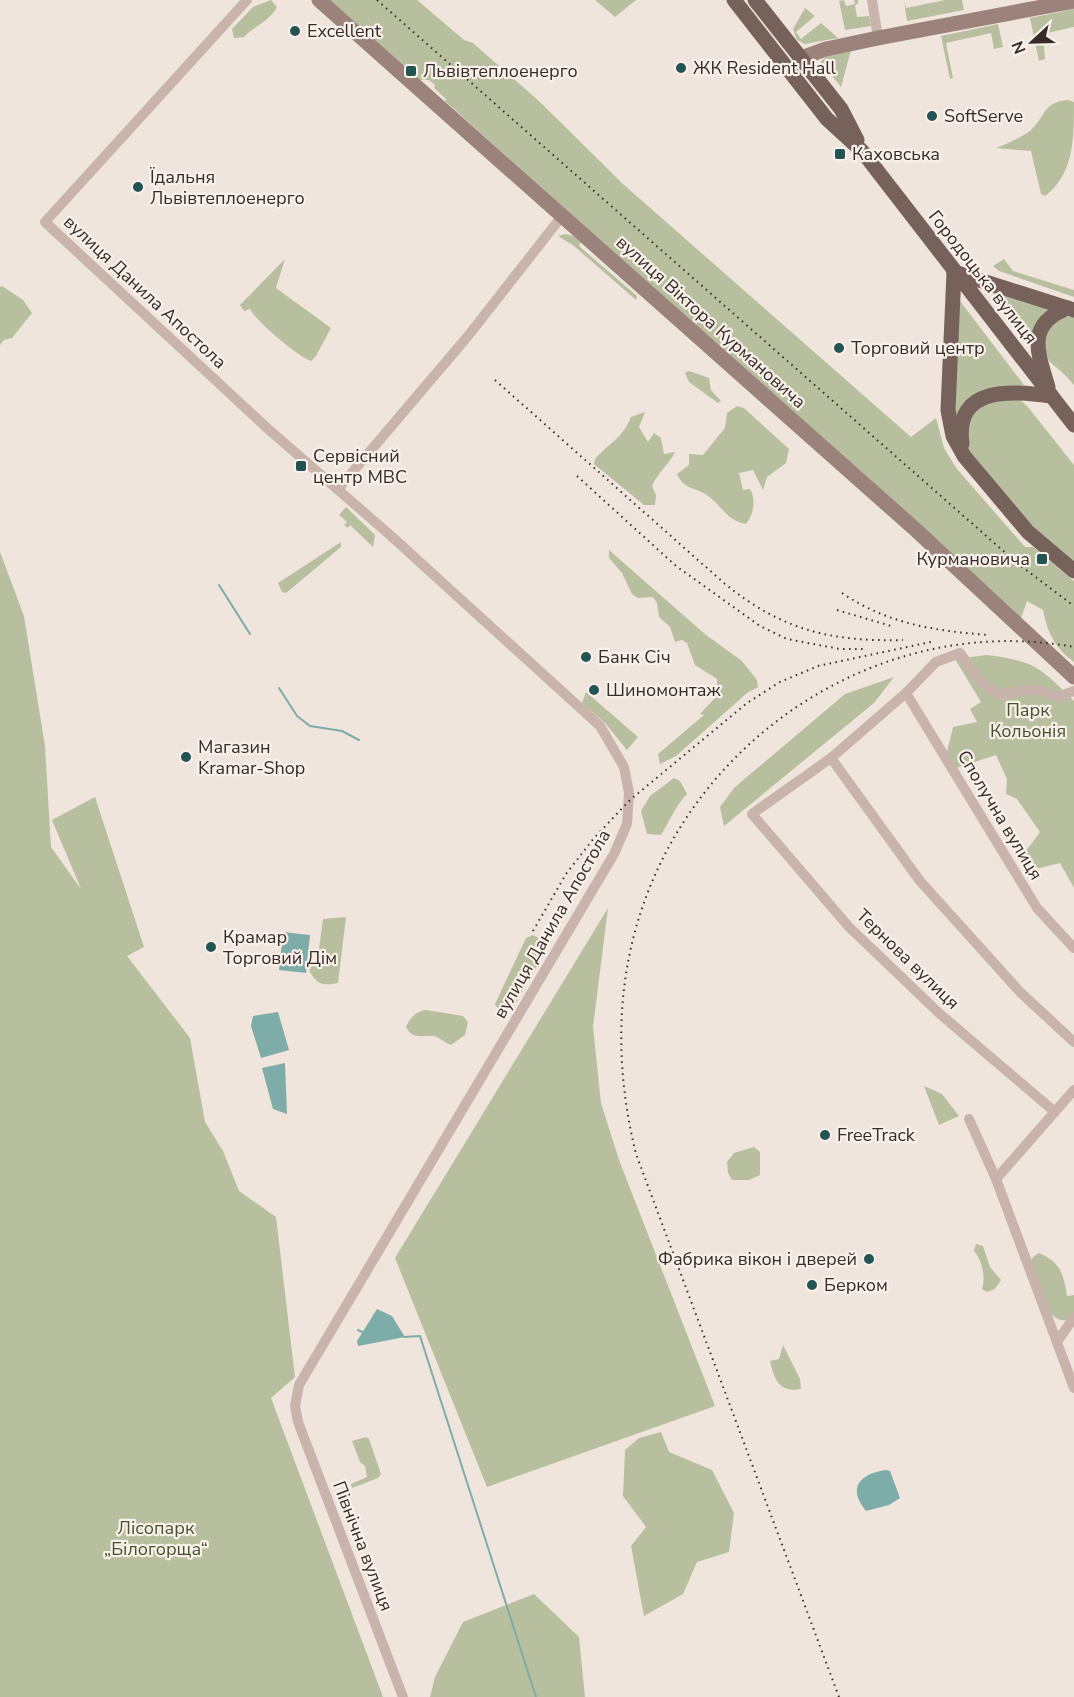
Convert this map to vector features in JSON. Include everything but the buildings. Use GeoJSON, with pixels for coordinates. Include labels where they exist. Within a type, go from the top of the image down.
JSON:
{"type":"FeatureCollection","features":[{"type":"Feature","properties":{"kind":"main road","name":"Городоцька вулиця"},"geometry":{"type":"LineString","coordinates":[[734,0],[827,119],[862,151],[1074,425]]}},
{"type":"Feature","properties":{"kind":"main road","name":"Городоцька вулиця"},"geometry":{"type":"LineString","coordinates":[[755,0],[841,109],[862,151]]}},
{"type":"Feature","properties":{"kind":"main road"},"geometry":{"type":"LineString","coordinates":[[747,16],[775,23]]}},
{"type":"Feature","properties":{"kind":"main road"},"geometry":{"type":"LineString","coordinates":[[771,47],[801,58],[802,86]]}},
{"type":"Feature","properties":{"kind":"main road"},"geometry":{"type":"LineString","coordinates":[[1071,309],[954,272],[948,410],[953,436],[964,456],[1038,543],[1074,571]]}},
{"type":"Feature","properties":{"kind":"main road"},"geometry":{"type":"LineString","coordinates":[[964,456],[962,422],[967,412],[980,399],[1002,392],[1051,396],[1038,355],[1039,333],[1050,317],[1071,309]]}},
{"type":"Feature","properties":{"kind":"street","name":"вулиця Данила Апостола"},"geometry":{"type":"LineString","coordinates":[[247,0],[45,222],[267,428],[338,489],[600,726],[624,767],[630,810],[627,824],[614,854],[299,1385],[296,1406]]}},
{"type":"Feature","properties":{"kind":"street","name":"вулиця Віктора Курмановича"},"geometry":{"type":"LineString","coordinates":[[319,0],[917,531],[1074,677]]}},
{"type":"Feature","properties":{"kind":"street"},"geometry":{"type":"LineString","coordinates":[[872,0],[878,38]]}},
{"type":"Feature","properties":{"kind":"street"},"geometry":{"type":"LineString","coordinates":[[801,58],[826,49],[878,38],[1074,1]]}},
{"type":"Feature","properties":{"kind":"street"},"geometry":{"type":"LineString","coordinates":[[338,489],[468,336],[562,216]]}},
{"type":"Feature","properties":{"kind":"street"},"geometry":{"type":"LineString","coordinates":[[1074,691],[1058,697],[1034,689],[998,695],[979,680],[960,653],[936,662],[906,693],[831,758],[920,881],[1020,992],[1074,1042]]}},
{"type":"Feature","properties":{"kind":"street","name":"Сполучна вулиця"},"geometry":{"type":"LineString","coordinates":[[906,693],[1036,908],[1074,948]]}},
{"type":"Feature","properties":{"kind":"street","name":"Тернова вулиця"},"geometry":{"type":"LineString","coordinates":[[831,758],[752,814],[849,927],[940,1014],[1055,1112]]}},
{"type":"Feature","properties":{"kind":"street"},"geometry":{"type":"LineString","coordinates":[[996,1179],[1074,1090]]}},
{"type":"Feature","properties":{"kind":"street"},"geometry":{"type":"LineString","coordinates":[[969,1119],[996,1179],[1074,1388]]}},
{"type":"Feature","properties":{"kind":"street"},"geometry":{"type":"LineString","coordinates":[[1057,1342],[1074,1317]]}},
{"type":"Feature","properties":{"kind":"street","name":"Північна вулиця"},"geometry":{"type":"LineString","coordinates":[[296,1406],[298,1422],[403,1697]]}},
{"type":"Feature","properties":{"kind":"green space"},"geometry":{"type":"Polygon","coordinates":[[[271,0],[277,7],[270,16],[244,37],[234,38],[232,29],[253,7],[271,0]]]}},
{"type":"Feature","properties":{"kind":"green space"},"geometry":{"type":"Polygon","coordinates":[[[330,0],[417,0],[464,40],[473,43],[540,102],[624,185],[911,437],[936,418],[944,448],[957,469],[1025,547],[1033,547],[1074,581],[1074,662],[1053,639],[1043,610],[1027,601],[1021,618],[445,101],[446,99],[434,88],[435,85],[429,80],[421,80],[330,0]]]}},
{"type":"Feature","properties":{"kind":"green space"},"geometry":{"type":"Polygon","coordinates":[[[595,0],[636,0],[615,17],[595,0]]]}},
{"type":"Feature","properties":{"kind":"green space"},"geometry":{"type":"Polygon","coordinates":[[[844,0],[846,6],[855,4],[854,0],[858,0],[858,4],[855,5],[857,17],[869,16],[871,26],[845,30],[839,1],[844,0]]]}},
{"type":"Feature","properties":{"kind":"green space"},"geometry":{"type":"Polygon","coordinates":[[[904,0],[906,8],[945,0],[962,0],[964,10],[907,21],[904,0]]]}},
{"type":"Feature","properties":{"kind":"green space"},"geometry":{"type":"Polygon","coordinates":[[[805,8],[815,16],[796,32],[801,39],[821,23],[838,38],[805,44],[797,40],[793,29],[805,8]]]}},
{"type":"Feature","properties":{"kind":"green space"},"geometry":{"type":"Polygon","coordinates":[[[1074,9],[1074,27],[1043,34],[1045,59],[1039,61],[1030,18],[1074,9]]]}},
{"type":"Feature","properties":{"kind":"green space"},"geometry":{"type":"Polygon","coordinates":[[[998,24],[1003,47],[994,49],[991,33],[946,43],[953,78],[950,79],[941,36],[998,24]]]}},
{"type":"Feature","properties":{"kind":"green space"},"geometry":{"type":"Polygon","coordinates":[[[851,50],[841,87],[825,67],[821,69],[821,61],[827,56],[851,50]]]}},
{"type":"Feature","properties":{"kind":"green space"},"geometry":{"type":"Polygon","coordinates":[[[1068,100],[1074,102],[1074,129],[1070,155],[1062,177],[1045,196],[1041,194],[1031,151],[996,148],[1030,131],[1053,104],[1068,100]]]}},
{"type":"Feature","properties":{"kind":"green space"},"geometry":{"type":"Polygon","coordinates":[[[565,234],[581,242],[579,246],[637,296],[636,300],[574,246],[558,236],[565,234]]]}},
{"type":"Feature","properties":{"kind":"green space"},"geometry":{"type":"Polygon","coordinates":[[[285,259],[276,288],[331,328],[311,361],[278,338],[250,309],[244,311],[240,305],[285,259]]]}},
{"type":"Feature","properties":{"kind":"green space"},"geometry":{"type":"Polygon","coordinates":[[[1004,259],[1013,271],[1074,290],[1074,297],[999,271],[993,266],[1004,259]]]}},
{"type":"Feature","properties":{"kind":"green space"},"geometry":{"type":"Polygon","coordinates":[[[2,286],[23,300],[32,313],[12,338],[4,340],[0,345],[0,287],[2,286]]]}},
{"type":"Feature","properties":{"kind":"green space"},"geometry":{"type":"Polygon","coordinates":[[[988,287],[1053,310],[1032,344],[988,287]]]}},
{"type":"Feature","properties":{"kind":"green space"},"geometry":{"type":"Polygon","coordinates":[[[960,301],[1024,385],[1012,387],[957,422],[952,402],[960,301]]]}},
{"type":"Feature","properties":{"kind":"green space"},"geometry":{"type":"Polygon","coordinates":[[[1063,317],[1074,317],[1074,385],[1050,362],[1045,351],[1045,328],[1063,317]]]}},
{"type":"Feature","properties":{"kind":"green space"},"geometry":{"type":"Polygon","coordinates":[[[689,371],[709,378],[711,390],[721,401],[718,403],[689,382],[685,373],[689,371]]]}},
{"type":"Feature","properties":{"kind":"green space"},"geometry":{"type":"Polygon","coordinates":[[[1019,399],[1074,465],[1074,563],[1047,544],[966,447],[969,417],[982,403],[1019,399]]]}},
{"type":"Feature","properties":{"kind":"green space"},"geometry":{"type":"Polygon","coordinates":[[[737,406],[744,408],[789,449],[786,463],[767,477],[763,490],[753,470],[739,473],[743,490],[750,489],[753,497],[752,512],[746,524],[734,520],[708,496],[687,486],[677,474],[689,465],[689,454],[703,455],[725,428],[727,413],[737,406]]]}},
{"type":"Feature","properties":{"kind":"green space"},"geometry":{"type":"Polygon","coordinates":[[[645,412],[639,427],[648,442],[654,433],[661,438],[664,454],[675,452],[652,486],[656,495],[655,505],[644,505],[594,464],[595,459],[624,430],[631,417],[645,412]]]}},
{"type":"Feature","properties":{"kind":"green space"},"geometry":{"type":"Polygon","coordinates":[[[346,507],[375,535],[373,547],[350,525],[348,528],[344,525],[347,522],[339,515],[346,507]]]}},
{"type":"Feature","properties":{"kind":"green space"},"geometry":{"type":"Polygon","coordinates":[[[341,542],[341,547],[286,593],[282,592],[278,583],[341,542]]]}},
{"type":"Feature","properties":{"kind":"green space"},"geometry":{"type":"Polygon","coordinates":[[[609,550],[706,635],[742,661],[757,680],[758,687],[747,693],[676,756],[660,764],[658,754],[704,715],[700,714],[717,696],[717,679],[695,665],[687,643],[682,640],[675,642],[670,627],[659,617],[657,603],[653,597],[638,598],[632,594],[622,573],[609,558],[609,550]]]}},
{"type":"Feature","properties":{"kind":"green space","name":"Лісопарк „Білогорща“"},"geometry":{"type":"Polygon","coordinates":[[[0,552],[24,616],[45,746],[51,847],[81,889],[52,820],[95,797],[144,947],[127,956],[190,1038],[205,1122],[223,1151],[239,1191],[276,1217],[295,1377],[271,1398],[383,1697],[0,1697],[0,552]]]}},
{"type":"Feature","properties":{"kind":"green space","name":"Парк Кольонія"},"geometry":{"type":"Polygon","coordinates":[[[987,655],[1027,663],[1053,680],[1074,701],[1074,888],[1060,863],[1040,868],[1025,866],[1017,858],[1040,832],[1017,799],[1006,794],[1007,779],[996,755],[956,768],[947,752],[953,727],[977,722],[970,709],[981,702],[955,659],[987,655]]]}},
{"type":"Feature","properties":{"kind":"green space"},"geometry":{"type":"Polygon","coordinates":[[[894,677],[874,703],[724,826],[720,807],[734,788],[845,694],[894,677]]]}},
{"type":"Feature","properties":{"kind":"green space"},"geometry":{"type":"Polygon","coordinates":[[[586,692],[638,737],[627,750],[605,723],[582,703],[586,692]]]}},
{"type":"Feature","properties":{"kind":"green space"},"geometry":{"type":"Polygon","coordinates":[[[674,778],[680,781],[687,794],[661,835],[647,834],[641,811],[650,796],[674,778]]]}},
{"type":"Feature","properties":{"kind":"green space"},"geometry":{"type":"Polygon","coordinates":[[[608,908],[593,1027],[601,1103],[619,1160],[715,1406],[487,1487],[395,1258],[608,908]]]}},
{"type":"Feature","properties":{"kind":"green space"},"geometry":{"type":"Polygon","coordinates":[[[346,917],[338,983],[321,983],[309,970],[318,956],[323,919],[346,917]]]}},
{"type":"Feature","properties":{"kind":"green space"},"geometry":{"type":"Polygon","coordinates":[[[533,935],[540,939],[545,952],[513,1008],[506,1011],[499,1010],[495,1004],[526,938],[533,935]]]}},
{"type":"Feature","properties":{"kind":"green space"},"geometry":{"type":"Polygon","coordinates":[[[426,1010],[463,1016],[468,1022],[465,1035],[451,1045],[433,1036],[411,1034],[406,1027],[409,1021],[416,1013],[426,1010]]]}},
{"type":"Feature","properties":{"kind":"green space"},"geometry":{"type":"Polygon","coordinates":[[[924,1086],[942,1094],[959,1116],[939,1125],[924,1086]]]}},
{"type":"Feature","properties":{"kind":"green space"},"geometry":{"type":"Polygon","coordinates":[[[754,1147],[760,1152],[760,1175],[749,1180],[732,1180],[728,1173],[727,1162],[734,1153],[754,1147]]]}},
{"type":"Feature","properties":{"kind":"green space"},"geometry":{"type":"Polygon","coordinates":[[[976,1244],[983,1246],[990,1267],[1001,1280],[995,1289],[987,1292],[982,1289],[983,1274],[974,1251],[976,1244]]]}},
{"type":"Feature","properties":{"kind":"green space"},"geometry":{"type":"Polygon","coordinates":[[[1039,1253],[1057,1265],[1067,1296],[1074,1295],[1074,1316],[1065,1320],[1057,1319],[1045,1304],[1030,1264],[1033,1257],[1039,1253]]]}},
{"type":"Feature","properties":{"kind":"green space"},"geometry":{"type":"Polygon","coordinates":[[[783,1345],[800,1379],[801,1389],[783,1387],[773,1374],[770,1361],[779,1359],[783,1345]]]}},
{"type":"Feature","properties":{"kind":"green space"},"geometry":{"type":"Polygon","coordinates":[[[661,1432],[669,1452],[712,1470],[734,1513],[729,1552],[697,1562],[683,1594],[644,1616],[631,1546],[646,1527],[623,1496],[625,1450],[639,1438],[661,1432]]]}},
{"type":"Feature","properties":{"kind":"green space"},"geometry":{"type":"Polygon","coordinates":[[[366,1437],[369,1439],[381,1474],[378,1478],[352,1488],[351,1484],[367,1477],[365,1466],[360,1462],[352,1441],[366,1437]]]}},
{"type":"Feature","properties":{"kind":"green space"},"geometry":{"type":"Polygon","coordinates":[[[534,1594],[579,1637],[585,1697],[430,1697],[435,1677],[463,1622],[534,1594]]]}},
{"type":"Feature","properties":{"kind":"water"},"geometry":{"type":"Polygon","coordinates":[[[283,932],[310,935],[306,973],[279,970],[283,932]]]}},
{"type":"Feature","properties":{"kind":"water"},"geometry":{"type":"Polygon","coordinates":[[[278,1012],[289,1050],[261,1058],[251,1026],[253,1016],[278,1012]]]}},
{"type":"Feature","properties":{"kind":"water"},"geometry":{"type":"Polygon","coordinates":[[[285,1063],[287,1114],[273,1109],[262,1068],[285,1063]]]}},
{"type":"Feature","properties":{"kind":"water"},"geometry":{"type":"Polygon","coordinates":[[[377,1309],[392,1316],[405,1337],[358,1346],[357,1341],[377,1309]]]}},
{"type":"Feature","properties":{"kind":"water"},"geometry":{"type":"Polygon","coordinates":[[[890,1471],[900,1498],[889,1505],[866,1511],[857,1495],[859,1483],[869,1475],[890,1471]]]}},
{"type":"Feature","properties":{"kind":"waterway"},"geometry":{"type":"LineString","coordinates":[[219,585],[250,634]]}},
{"type":"Feature","properties":{"kind":"waterway"},"geometry":{"type":"LineString","coordinates":[[279,688],[297,716],[310,726],[342,731],[359,740]]}},
{"type":"Feature","properties":{"kind":"waterway"},"geometry":{"type":"LineString","coordinates":[[358,1330],[366,1334]]}},
{"type":"Feature","properties":{"kind":"waterway"},"geometry":{"type":"LineString","coordinates":[[404,1337],[420,1336],[536,1697]]}},
{"type":"Feature","properties":{"kind":"railway"},"geometry":{"type":"LineString","coordinates":[[377,0],[1017,563],[1074,606]]}},
{"type":"Feature","properties":{"kind":"railway"},"geometry":{"type":"LineString","coordinates":[[495,380],[725,584],[746,600],[787,622],[808,630],[853,639],[903,640]]}},
{"type":"Feature","properties":{"kind":"railway"},"geometry":{"type":"LineString","coordinates":[[577,476],[676,566],[760,626],[787,639],[840,649],[863,649]]}},
{"type":"Feature","properties":{"kind":"railway"},"geometry":{"type":"LineString","coordinates":[[842,593],[859,604],[894,619],[931,628],[989,635]]}},
{"type":"Feature","properties":{"kind":"railway"},"geometry":{"type":"LineString","coordinates":[[837,610],[891,626]]}},
{"type":"Feature","properties":{"kind":"railway"},"geometry":{"type":"LineString","coordinates":[[839,1697],[636,1154],[625,1096],[621,1037],[625,979],[631,950],[638,921],[665,855],[702,795],[750,744],[805,702],[867,670],[933,649],[1003,641],[1074,647]]}},
{"type":"Feature","properties":{"kind":"railway"},"geometry":{"type":"LineString","coordinates":[[533,931],[566,874],[594,838],[630,800],[747,703],[780,682],[818,666],[931,642]]}},
{"type":"Feature","properties":{"kind":"place","name":"Excellent"},"geometry":{"type":"Point","coordinates":[295,31]}},
{"type":"Feature","properties":{"kind":"place","name":"ЖК Resident Hall"},"geometry":{"type":"Point","coordinates":[681,68]}},
{"type":"Feature","properties":{"kind":"place","name":"Львівтеплоенерго"},"geometry":{"type":"Point","coordinates":[411,71]}},
{"type":"Feature","properties":{"kind":"place","name":"SoftServe"},"geometry":{"type":"Point","coordinates":[932,116]}},
{"type":"Feature","properties":{"kind":"place","name":"Каховська"},"geometry":{"type":"Point","coordinates":[840,154]}},
{"type":"Feature","properties":{"kind":"place","name":"Їдальня Львівтеплоенерго"},"geometry":{"type":"Point","coordinates":[138,187]}},
{"type":"Feature","properties":{"kind":"place","name":"Торговий центр"},"geometry":{"type":"Point","coordinates":[839,348]}},
{"type":"Feature","properties":{"kind":"place","name":"Сервісний центр МВС"},"geometry":{"type":"Point","coordinates":[301,466]}},
{"type":"Feature","properties":{"kind":"place","name":"Курмановича"},"geometry":{"type":"Point","coordinates":[1042,559]}},
{"type":"Feature","properties":{"kind":"place","name":"Банк Січ"},"geometry":{"type":"Point","coordinates":[586,657]}},
{"type":"Feature","properties":{"kind":"place","name":"Шиномонтаж"},"geometry":{"type":"Point","coordinates":[594,690]}},
{"type":"Feature","properties":{"kind":"place","name":"Магазин Kramar-Shop"},"geometry":{"type":"Point","coordinates":[186,757]}},
{"type":"Feature","properties":{"kind":"place","name":"Крамар Торговий Дім"},"geometry":{"type":"Point","coordinates":[211,947]}},
{"type":"Feature","properties":{"kind":"place","name":"FreeTrack"},"geometry":{"type":"Point","coordinates":[825,1135]}},
{"type":"Feature","properties":{"kind":"place","name":"Фабрика вікон і дверей"},"geometry":{"type":"Point","coordinates":[869,1259]}},
{"type":"Feature","properties":{"kind":"place","name":"Берком"},"geometry":{"type":"Point","coordinates":[812,1285]}}]}
